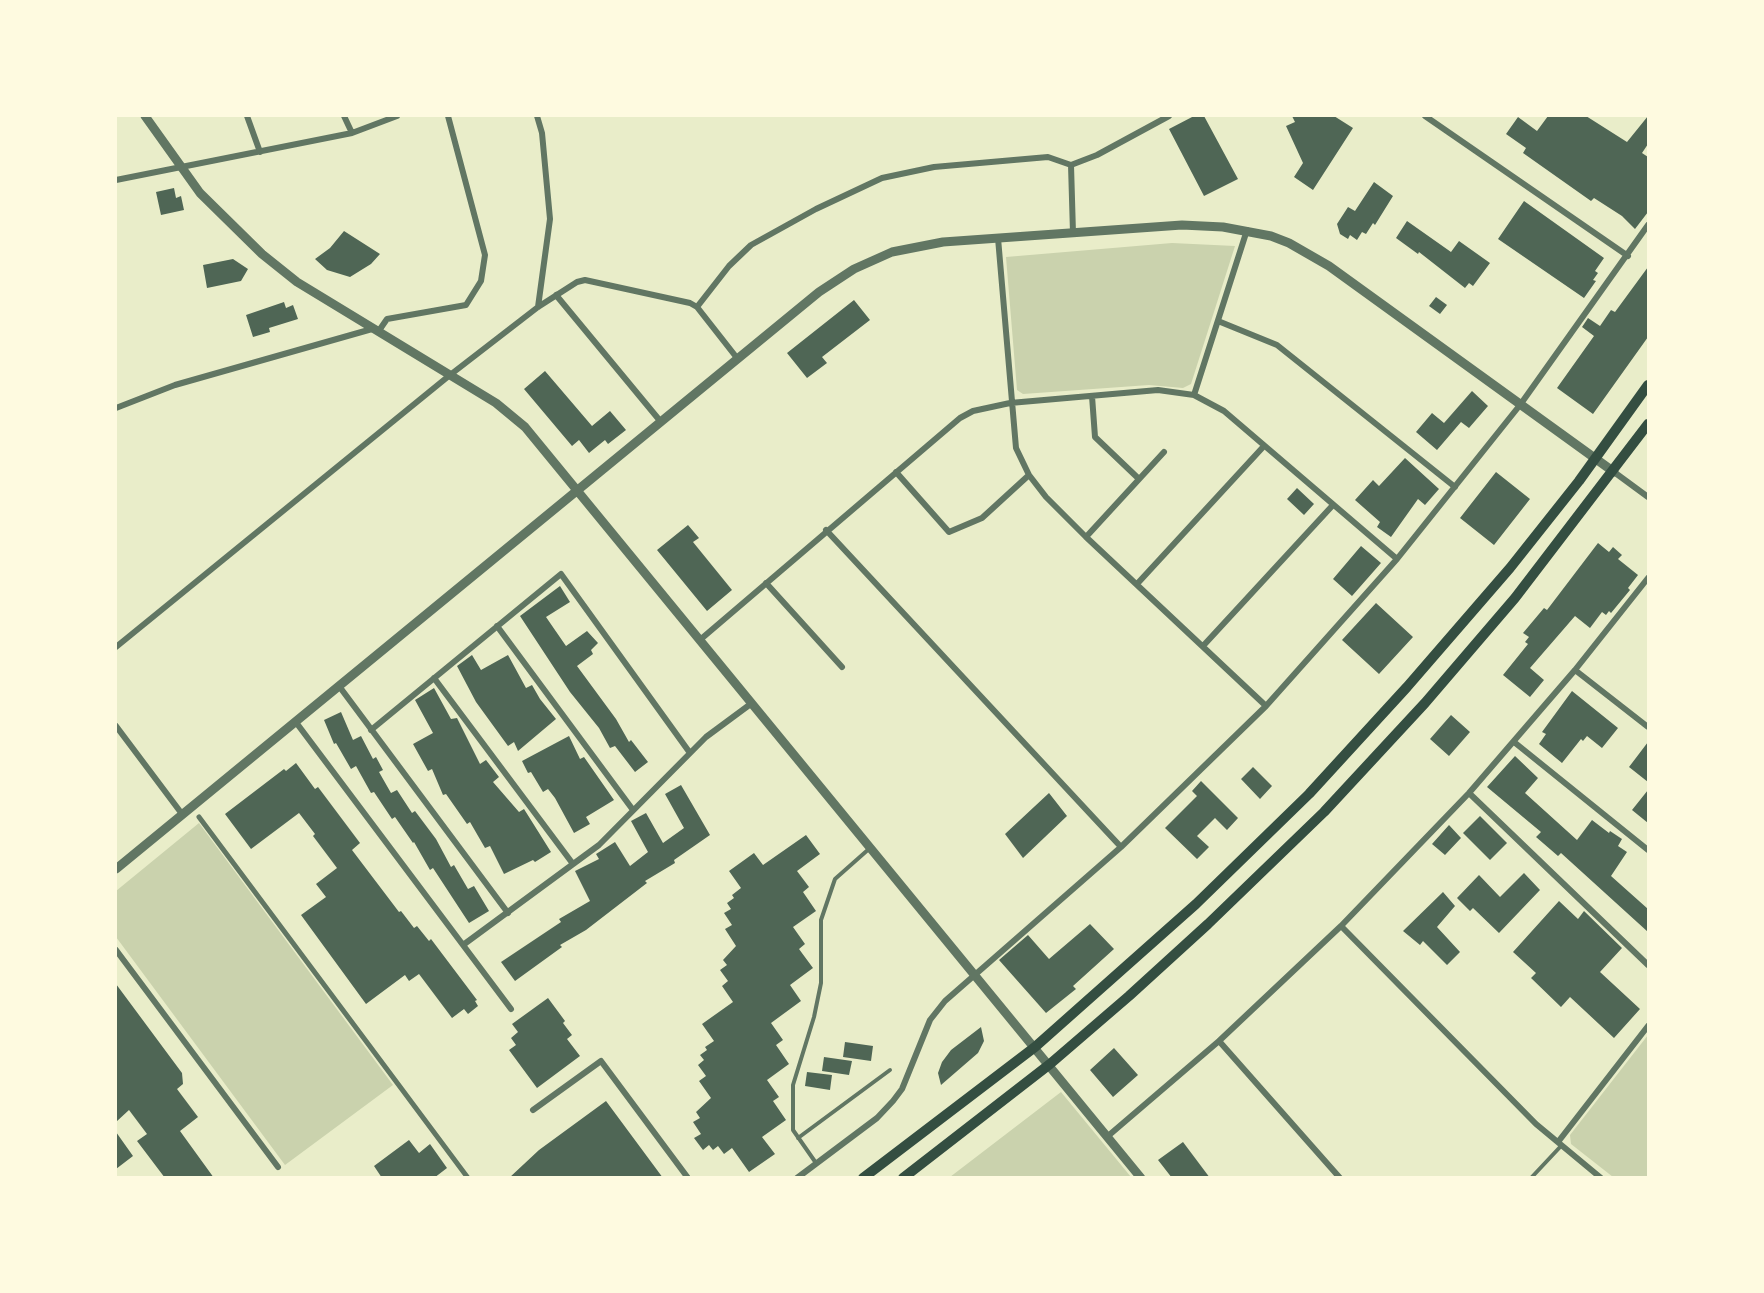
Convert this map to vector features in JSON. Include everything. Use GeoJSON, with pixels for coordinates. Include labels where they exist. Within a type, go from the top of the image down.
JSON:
{"type":"FeatureCollection","features":[{"type":"Feature","properties":{"kind":"main road"},"geometry":{"type":"LineString","coordinates":[[863,1178],[1035,1047],[1196,904],[1309,794],[1407,687],[1510,568],[1596,459],[1648,385]]}},
{"type":"Feature","properties":{"kind":"main road"},"geometry":{"type":"LineString","coordinates":[[903,1178],[1050,1064],[1208,924],[1324,812],[1425,703],[1508,607],[1614,472],[1648,424]]}},
{"type":"Feature","properties":{"kind":"street"},"geometry":{"type":"LineString","coordinates":[[145,116],[200,193],[261,254],[297,282],[450,375],[511,414],[525,427],[1050,1064],[1141,1178]]}},
{"type":"Feature","properties":{"kind":"street"},"geometry":{"type":"LineString","coordinates":[[247,116],[260,152]]}},
{"type":"Feature","properties":{"kind":"street"},"geometry":{"type":"LineString","coordinates":[[344,116],[352,133]]}},
{"type":"Feature","properties":{"kind":"street"},"geometry":{"type":"LineString","coordinates":[[116,180],[352,133],[398,116]]}},
{"type":"Feature","properties":{"kind":"street"},"geometry":{"type":"LineString","coordinates":[[116,408],[176,385],[375,331],[387,319],[466,305],[481,281],[485,255],[448,116]]}},
{"type":"Feature","properties":{"kind":"street"},"geometry":{"type":"LineString","coordinates":[[537,116],[542,133],[550,219],[538,307]]}},
{"type":"Feature","properties":{"kind":"street"},"geometry":{"type":"LineString","coordinates":[[697,307],[729,266],[751,245],[816,209],[882,178],[934,167],[1048,157],[1071,165],[1097,155],[1169,116]]}},
{"type":"Feature","properties":{"kind":"street"},"geometry":{"type":"LineString","coordinates":[[1425,116],[1628,256]]}},
{"type":"Feature","properties":{"kind":"street"},"geometry":{"type":"LineString","coordinates":[[1071,165],[1073,233]]}},
{"type":"Feature","properties":{"kind":"street"},"geometry":{"type":"LineString","coordinates":[[116,869],[819,292],[873,259],[917,246],[1182,225],[1246,230],[1289,243],[1329,266],[1648,497]]}},
{"type":"Feature","properties":{"kind":"street"},"geometry":{"type":"LineString","coordinates":[[797,1178],[877,1118],[893,1101],[902,1089],[930,1020],[945,1001],[1121,847],[1266,706],[1397,559],[1455,487],[1520,405],[1648,225]]}},
{"type":"Feature","properties":{"kind":"street"},"geometry":{"type":"LineString","coordinates":[[1194,395],[1246,230]]}},
{"type":"Feature","properties":{"kind":"street"},"geometry":{"type":"LineString","coordinates":[[998,238],[1010,403],[1016,448],[1029,475],[1046,497],[1086,537],[1266,706]]}},
{"type":"Feature","properties":{"kind":"street"},"geometry":{"type":"LineString","coordinates":[[116,647],[450,375],[538,307],[577,282],[585,280],[690,303],[697,307],[738,358]]}},
{"type":"Feature","properties":{"kind":"street"},"geometry":{"type":"LineString","coordinates":[[556,295],[661,422]]}},
{"type":"Feature","properties":{"kind":"street"},"geometry":{"type":"LineString","coordinates":[[1218,321],[1278,345],[1455,487]]}},
{"type":"Feature","properties":{"kind":"street"},"geometry":{"type":"LineString","coordinates":[[701,639],[960,418],[973,411],[1010,403],[1158,390],[1194,395],[1224,411],[1397,559]]}},
{"type":"Feature","properties":{"kind":"street"},"geometry":{"type":"LineString","coordinates":[[1092,396],[1095,438],[1139,479]]}},
{"type":"Feature","properties":{"kind":"street"},"geometry":{"type":"LineString","coordinates":[[1137,584],[1264,446]]}},
{"type":"Feature","properties":{"kind":"street"},"geometry":{"type":"LineString","coordinates":[[1086,537],[1164,452]]}},
{"type":"Feature","properties":{"kind":"street"},"geometry":{"type":"LineString","coordinates":[[896,472],[949,532],[982,518],[1029,475]]}},
{"type":"Feature","properties":{"kind":"street"},"geometry":{"type":"LineString","coordinates":[[1203,646],[1333,505]]}},
{"type":"Feature","properties":{"kind":"street"},"geometry":{"type":"LineString","coordinates":[[826,530],[1121,847]]}},
{"type":"Feature","properties":{"kind":"street"},"geometry":{"type":"LineString","coordinates":[[371,730],[561,574],[690,753]]}},
{"type":"Feature","properties":{"kind":"street"},"geometry":{"type":"LineString","coordinates":[[1108,1136],[1219,1041],[1341,926],[1469,793],[1514,742],[1648,578]]}},
{"type":"Feature","properties":{"kind":"street"},"geometry":{"type":"LineString","coordinates":[[766,583],[842,667]]}},
{"type":"Feature","properties":{"kind":"street"},"geometry":{"type":"LineString","coordinates":[[497,626],[633,810]]}},
{"type":"Feature","properties":{"kind":"street"},"geometry":{"type":"LineString","coordinates":[[1575,670],[1648,727]]}},
{"type":"Feature","properties":{"kind":"street"},"geometry":{"type":"LineString","coordinates":[[434,678],[573,864]]}},
{"type":"Feature","properties":{"kind":"street"},"geometry":{"type":"LineString","coordinates":[[339,686],[508,913]]}},
{"type":"Feature","properties":{"kind":"street"},"geometry":{"type":"LineString","coordinates":[[463,945],[599,845],[706,737],[752,703]]}},
{"type":"Feature","properties":{"kind":"street"},"geometry":{"type":"LineString","coordinates":[[295,721],[511,1009]]}},
{"type":"Feature","properties":{"kind":"street"},"geometry":{"type":"LineString","coordinates":[[116,726],[182,814]]}},
{"type":"Feature","properties":{"kind":"street"},"geometry":{"type":"LineString","coordinates":[[1514,742],[1648,850]]}},
{"type":"Feature","properties":{"kind":"street"},"geometry":{"type":"LineString","coordinates":[[1469,793],[1648,965]]}},
{"type":"Feature","properties":{"kind":"street"},"geometry":{"type":"LineString","coordinates":[[199,817],[468,1178]]}},
{"type":"Feature","properties":{"kind":"street"},"geometry":{"type":"LineString","coordinates":[[1341,926],[1536,1124],[1601,1178]]}},
{"type":"Feature","properties":{"kind":"street"},"geometry":{"type":"LineString","coordinates":[[116,950],[278,1167]]}},
{"type":"Feature","properties":{"kind":"street"},"geometry":{"type":"LineString","coordinates":[[1560,1144],[1648,1026]]}},
{"type":"Feature","properties":{"kind":"street"},"geometry":{"type":"LineString","coordinates":[[1219,1041],[1340,1178]]}},
{"type":"Feature","properties":{"kind":"street"},"geometry":{"type":"LineString","coordinates":[[533,1110],[601,1061],[688,1178]]}},
{"type":"Feature","properties":{"kind":"lane"},"geometry":{"type":"LineString","coordinates":[[816,1164],[792,1130],[793,1085],[814,1017],[821,983],[822,914],[835,879],[871,847]]}},
{"type":"Feature","properties":{"kind":"lane"},"geometry":{"type":"LineString","coordinates":[[798,1138],[890,1070]]}},
{"type":"Feature","properties":{"kind":"lane"},"geometry":{"type":"LineString","coordinates":[[1531,1178],[1560,1144]]}},
{"type":"Feature","properties":{"kind":"green space"},"geometry":{"type":"Polygon","coordinates":[[[1172,243],[1235,246],[1191,384],[1183,388],[1149,385],[1023,394],[1017,390],[1006,257],[1172,243]]]}},
{"type":"Feature","properties":{"kind":"green space"},"geometry":{"type":"Polygon","coordinates":[[[199,823],[393,1085],[285,1165],[116,937],[116,891],[199,823]]]}},
{"type":"Feature","properties":{"kind":"green space"},"geometry":{"type":"Polygon","coordinates":[[[1648,1035],[1648,1177],[1613,1177],[1571,1144],[1570,1135],[1648,1035]]]}},
{"type":"Feature","properties":{"kind":"green space"},"geometry":{"type":"Polygon","coordinates":[[[1061,1092],[1131,1177],[950,1177],[1061,1092]]]}},
{"type":"Feature","properties":{"kind":"building"},"geometry":{"type":"Polygon","coordinates":[[[1194,116],[1204,116],[1238,179],[1204,196],[1169,129],[1194,116]]]}},
{"type":"Feature","properties":{"kind":"building"},"geometry":{"type":"Polygon","coordinates":[[[1292,116],[1334,116],[1353,128],[1313,190],[1294,177],[1303,163],[1286,126],[1295,122],[1292,116]]]}},
{"type":"Feature","properties":{"kind":"building"},"geometry":{"type":"Polygon","coordinates":[[[1548,116],[1586,116],[1627,142],[1648,116],[1648,144],[1642,153],[1648,157],[1648,212],[1635,229],[1622,216],[1594,198],[1591,201],[1523,153],[1526,148],[1506,134],[1518,117],[1537,131],[1548,116]]]}},
{"type":"Feature","properties":{"kind":"building"},"geometry":{"type":"Polygon","coordinates":[[[1374,182],[1393,196],[1375,225],[1373,223],[1366,234],[1362,232],[1357,240],[1350,235],[1348,239],[1340,234],[1337,224],[1348,207],[1355,211],[1374,182]]]}},
{"type":"Feature","properties":{"kind":"building"},"geometry":{"type":"Polygon","coordinates":[[[174,188],[176,198],[181,196],[184,210],[161,215],[156,192],[174,188]]]}},
{"type":"Feature","properties":{"kind":"building"},"geometry":{"type":"Polygon","coordinates":[[[1524,201],[1604,258],[1595,271],[1598,273],[1593,280],[1596,281],[1584,298],[1498,239],[1524,201]]]}},
{"type":"Feature","properties":{"kind":"building"},"geometry":{"type":"Polygon","coordinates":[[[1407,221],[1451,252],[1459,241],[1490,263],[1473,286],[1469,283],[1465,288],[1419,252],[1418,254],[1396,238],[1407,221]]]}},
{"type":"Feature","properties":{"kind":"building"},"geometry":{"type":"Polygon","coordinates":[[[344,231],[380,254],[371,264],[350,277],[327,270],[315,259],[330,248],[344,231]]]}},
{"type":"Feature","properties":{"kind":"building"},"geometry":{"type":"Polygon","coordinates":[[[233,259],[248,269],[241,281],[207,288],[203,265],[233,259]]]}},
{"type":"Feature","properties":{"kind":"building"},"geometry":{"type":"Polygon","coordinates":[[[1648,267],[1648,337],[1593,414],[1557,388],[1594,336],[1582,327],[1588,318],[1600,326],[1611,310],[1615,312],[1648,267]]]}},
{"type":"Feature","properties":{"kind":"building"},"geometry":{"type":"Polygon","coordinates":[[[1436,297],[1447,305],[1440,314],[1429,306],[1436,297]]]}},
{"type":"Feature","properties":{"kind":"building"},"geometry":{"type":"Polygon","coordinates":[[[854,300],[870,320],[822,357],[827,363],[807,378],[787,353],[854,300]]]}},
{"type":"Feature","properties":{"kind":"building"},"geometry":{"type":"Polygon","coordinates":[[[284,302],[286,308],[293,305],[298,319],[269,328],[270,332],[253,337],[246,315],[284,302]]]}},
{"type":"Feature","properties":{"kind":"building"},"geometry":{"type":"Polygon","coordinates":[[[545,371],[592,426],[610,411],[626,430],[608,444],[605,440],[589,453],[579,440],[572,446],[524,389],[545,371]]]}},
{"type":"Feature","properties":{"kind":"building"},"geometry":{"type":"Polygon","coordinates":[[[1472,391],[1488,406],[1469,428],[1461,422],[1437,450],[1416,432],[1432,413],[1444,423],[1472,391]]]}},
{"type":"Feature","properties":{"kind":"building"},"geometry":{"type":"Polygon","coordinates":[[[1405,458],[1439,489],[1425,505],[1418,499],[1391,537],[1377,527],[1380,522],[1355,500],[1373,480],[1379,486],[1405,458]]]}},
{"type":"Feature","properties":{"kind":"building"},"geometry":{"type":"Polygon","coordinates":[[[1496,472],[1530,499],[1494,545],[1460,518],[1496,472]]]}},
{"type":"Feature","properties":{"kind":"building"},"geometry":{"type":"Polygon","coordinates":[[[1297,488],[1314,504],[1304,515],[1287,499],[1297,488]]]}},
{"type":"Feature","properties":{"kind":"building"},"geometry":{"type":"Polygon","coordinates":[[[688,525],[699,538],[693,542],[732,590],[707,611],[657,550],[688,525]]]}},
{"type":"Feature","properties":{"kind":"building"},"geometry":{"type":"Polygon","coordinates":[[[1598,543],[1609,552],[1613,547],[1622,555],[1618,559],[1638,575],[1628,588],[1630,590],[1611,613],[1609,611],[1606,615],[1602,612],[1590,628],[1575,616],[1530,668],[1544,680],[1530,697],[1503,675],[1528,644],[1525,642],[1529,637],[1523,633],[1544,608],[1547,610],[1598,543]]]}},
{"type":"Feature","properties":{"kind":"building"},"geometry":{"type":"Polygon","coordinates":[[[1361,546],[1381,563],[1352,596],[1333,579],[1361,546]]]}},
{"type":"Feature","properties":{"kind":"building"},"geometry":{"type":"Polygon","coordinates":[[[560,586],[570,602],[546,617],[566,646],[587,631],[598,643],[591,650],[593,654],[577,666],[616,719],[629,742],[631,740],[648,762],[635,772],[615,746],[610,748],[599,728],[570,692],[520,616],[560,586]]]}},
{"type":"Feature","properties":{"kind":"building"},"geometry":{"type":"Polygon","coordinates":[[[1376,603],[1413,637],[1379,674],[1342,640],[1376,603]]]}},
{"type":"Feature","properties":{"kind":"building"},"geometry":{"type":"Polygon","coordinates":[[[472,655],[481,670],[508,655],[526,688],[532,685],[556,719],[518,751],[514,742],[508,746],[476,702],[457,666],[472,655]]]}},
{"type":"Feature","properties":{"kind":"building"},"geometry":{"type":"Polygon","coordinates":[[[434,688],[451,719],[457,718],[480,764],[486,760],[499,777],[493,782],[519,812],[524,809],[551,852],[535,862],[533,860],[504,874],[490,846],[485,848],[470,822],[467,824],[446,794],[443,795],[432,769],[428,771],[413,744],[433,733],[415,700],[434,688]]]}},
{"type":"Feature","properties":{"kind":"building"},"geometry":{"type":"Polygon","coordinates":[[[1572,691],[1618,728],[1602,748],[1587,736],[1583,741],[1581,739],[1562,763],[1539,744],[1546,734],[1542,732],[1572,691]]]}},
{"type":"Feature","properties":{"kind":"building"},"geometry":{"type":"Polygon","coordinates":[[[341,712],[353,740],[361,736],[373,759],[376,757],[383,770],[379,772],[391,793],[397,790],[412,813],[415,811],[436,839],[451,867],[454,865],[468,889],[474,886],[489,911],[469,923],[433,868],[430,870],[414,842],[395,817],[392,819],[374,792],[371,793],[356,766],[351,769],[336,743],[334,744],[324,720],[341,712]]]}},
{"type":"Feature","properties":{"kind":"building"},"geometry":{"type":"Polygon","coordinates":[[[1451,715],[1470,732],[1449,756],[1430,739],[1451,715]]]}},
{"type":"Feature","properties":{"kind":"building"},"geometry":{"type":"Polygon","coordinates":[[[569,736],[580,759],[584,757],[614,800],[586,817],[590,824],[574,833],[555,798],[548,789],[543,792],[522,761],[569,736]]]}},
{"type":"Feature","properties":{"kind":"building"},"geometry":{"type":"Polygon","coordinates":[[[1648,742],[1648,782],[1629,767],[1648,742]]]}},
{"type":"Feature","properties":{"kind":"building"},"geometry":{"type":"Polygon","coordinates":[[[1515,756],[1538,778],[1525,793],[1577,840],[1592,820],[1609,833],[1610,831],[1622,839],[1618,846],[1627,852],[1611,876],[1648,909],[1648,932],[1561,853],[1558,856],[1536,837],[1541,832],[1487,787],[1515,756]]]}},
{"type":"Feature","properties":{"kind":"building"},"geometry":{"type":"Polygon","coordinates":[[[296,763],[315,789],[318,787],[360,843],[352,850],[399,912],[401,911],[414,928],[417,926],[429,941],[431,939],[477,1000],[475,1001],[478,1006],[468,1014],[464,1009],[452,1018],[419,974],[409,981],[405,975],[366,1004],[301,915],[326,897],[316,884],[337,868],[313,836],[315,834],[299,813],[251,849],[225,814],[284,769],[286,771],[296,763]]]}},
{"type":"Feature","properties":{"kind":"building"},"geometry":{"type":"Polygon","coordinates":[[[1253,767],[1272,786],[1260,799],[1241,779],[1253,767]]]}},
{"type":"Feature","properties":{"kind":"building"},"geometry":{"type":"Polygon","coordinates":[[[1201,781],[1238,818],[1227,830],[1215,818],[1197,836],[1209,847],[1197,859],[1165,828],[1197,796],[1192,791],[1201,781]]]}},
{"type":"Feature","properties":{"kind":"building"},"geometry":{"type":"Polygon","coordinates":[[[681,785],[710,835],[674,860],[675,863],[645,881],[647,883],[586,930],[560,945],[562,947],[515,981],[501,962],[561,922],[559,919],[590,901],[575,871],[599,859],[596,854],[615,842],[630,866],[648,852],[631,821],[646,813],[663,843],[684,828],[665,794],[681,785]]]}},
{"type":"Feature","properties":{"kind":"building"},"geometry":{"type":"Polygon","coordinates":[[[1648,790],[1648,823],[1632,810],[1648,790]]]}},
{"type":"Feature","properties":{"kind":"building"},"geometry":{"type":"Polygon","coordinates":[[[1049,793],[1067,816],[1023,858],[1005,834],[1049,793]]]}},
{"type":"Feature","properties":{"kind":"building"},"geometry":{"type":"Polygon","coordinates":[[[1480,816],[1507,843],[1490,860],[1463,833],[1480,816]]]}},
{"type":"Feature","properties":{"kind":"building"},"geometry":{"type":"Polygon","coordinates":[[[1449,825],[1461,838],[1445,855],[1432,844],[1449,825]]]}},
{"type":"Feature","properties":{"kind":"building"},"geometry":{"type":"Polygon","coordinates":[[[806,835],[820,854],[797,871],[809,887],[803,892],[816,911],[793,927],[805,944],[799,949],[813,968],[790,985],[801,1001],[771,1023],[783,1040],[776,1045],[789,1064],[767,1080],[779,1097],[773,1101],[786,1120],[762,1137],[775,1154],[749,1172],[732,1148],[724,1154],[718,1146],[713,1150],[709,1145],[703,1150],[694,1138],[701,1134],[693,1122],[700,1118],[696,1112],[711,1098],[699,1081],[706,1076],[698,1065],[704,1060],[700,1055],[707,1050],[705,1047],[714,1041],[702,1024],[733,1002],[722,986],[728,981],[720,970],[727,965],[723,960],[736,946],[725,929],[732,925],[724,913],[731,909],[727,903],[734,898],[732,895],[741,888],[729,871],[754,853],[763,865],[806,835]]]}},
{"type":"Feature","properties":{"kind":"building"},"geometry":{"type":"Polygon","coordinates":[[[1524,873],[1540,890],[1499,933],[1473,908],[1470,911],[1457,898],[1479,875],[1500,897],[1524,873]]]}},
{"type":"Feature","properties":{"kind":"building"},"geometry":{"type":"Polygon","coordinates":[[[1443,892],[1455,906],[1437,927],[1460,952],[1447,965],[1423,941],[1420,945],[1403,931],[1443,892]]]}},
{"type":"Feature","properties":{"kind":"building"},"geometry":{"type":"Polygon","coordinates":[[[1559,901],[1578,919],[1584,911],[1622,948],[1600,972],[1640,1009],[1614,1038],[1570,997],[1561,1007],[1531,978],[1536,973],[1513,952],[1559,901]]]}},
{"type":"Feature","properties":{"kind":"building"},"geometry":{"type":"Polygon","coordinates":[[[1090,924],[1114,949],[1073,986],[1076,989],[1046,1013],[999,960],[1028,935],[1049,959],[1090,924]]]}},
{"type":"Feature","properties":{"kind":"building"},"geometry":{"type":"Polygon","coordinates":[[[116,984],[182,1073],[183,1084],[177,1089],[198,1117],[180,1131],[214,1178],[165,1178],[137,1141],[147,1134],[129,1110],[116,1122],[116,984]]]}},
{"type":"Feature","properties":{"kind":"building"},"geometry":{"type":"Polygon","coordinates":[[[548,998],[565,1021],[563,1023],[572,1035],[567,1039],[580,1056],[537,1088],[509,1050],[516,1045],[511,1038],[518,1032],[512,1024],[548,998]]]}},
{"type":"Feature","properties":{"kind":"building"},"geometry":{"type":"Polygon","coordinates":[[[981,1027],[984,1041],[978,1053],[941,1085],[938,1073],[942,1062],[951,1050],[981,1027]]]}},
{"type":"Feature","properties":{"kind":"building"},"geometry":{"type":"Polygon","coordinates":[[[845,1042],[873,1046],[871,1061],[843,1057],[845,1042]]]}},
{"type":"Feature","properties":{"kind":"building"},"geometry":{"type":"Polygon","coordinates":[[[1114,1048],[1138,1075],[1113,1097],[1090,1070],[1114,1048]]]}},
{"type":"Feature","properties":{"kind":"building"},"geometry":{"type":"Polygon","coordinates":[[[824,1057],[852,1061],[849,1075],[822,1071],[824,1057]]]}},
{"type":"Feature","properties":{"kind":"building"},"geometry":{"type":"Polygon","coordinates":[[[807,1072],[832,1075],[830,1090],[805,1086],[807,1072]]]}},
{"type":"Feature","properties":{"kind":"building"},"geometry":{"type":"Polygon","coordinates":[[[606,1101],[663,1178],[509,1178],[539,1150],[606,1101]]]}},
{"type":"Feature","properties":{"kind":"building"},"geometry":{"type":"Polygon","coordinates":[[[116,1132],[133,1156],[116,1169],[116,1132]]]}},
{"type":"Feature","properties":{"kind":"building"},"geometry":{"type":"Polygon","coordinates":[[[409,1140],[419,1153],[430,1144],[447,1168],[434,1178],[382,1178],[374,1166],[409,1140]]]}},
{"type":"Feature","properties":{"kind":"building"},"geometry":{"type":"Polygon","coordinates":[[[1183,1142],[1210,1178],[1172,1178],[1158,1160],[1183,1142]]]}}]}
